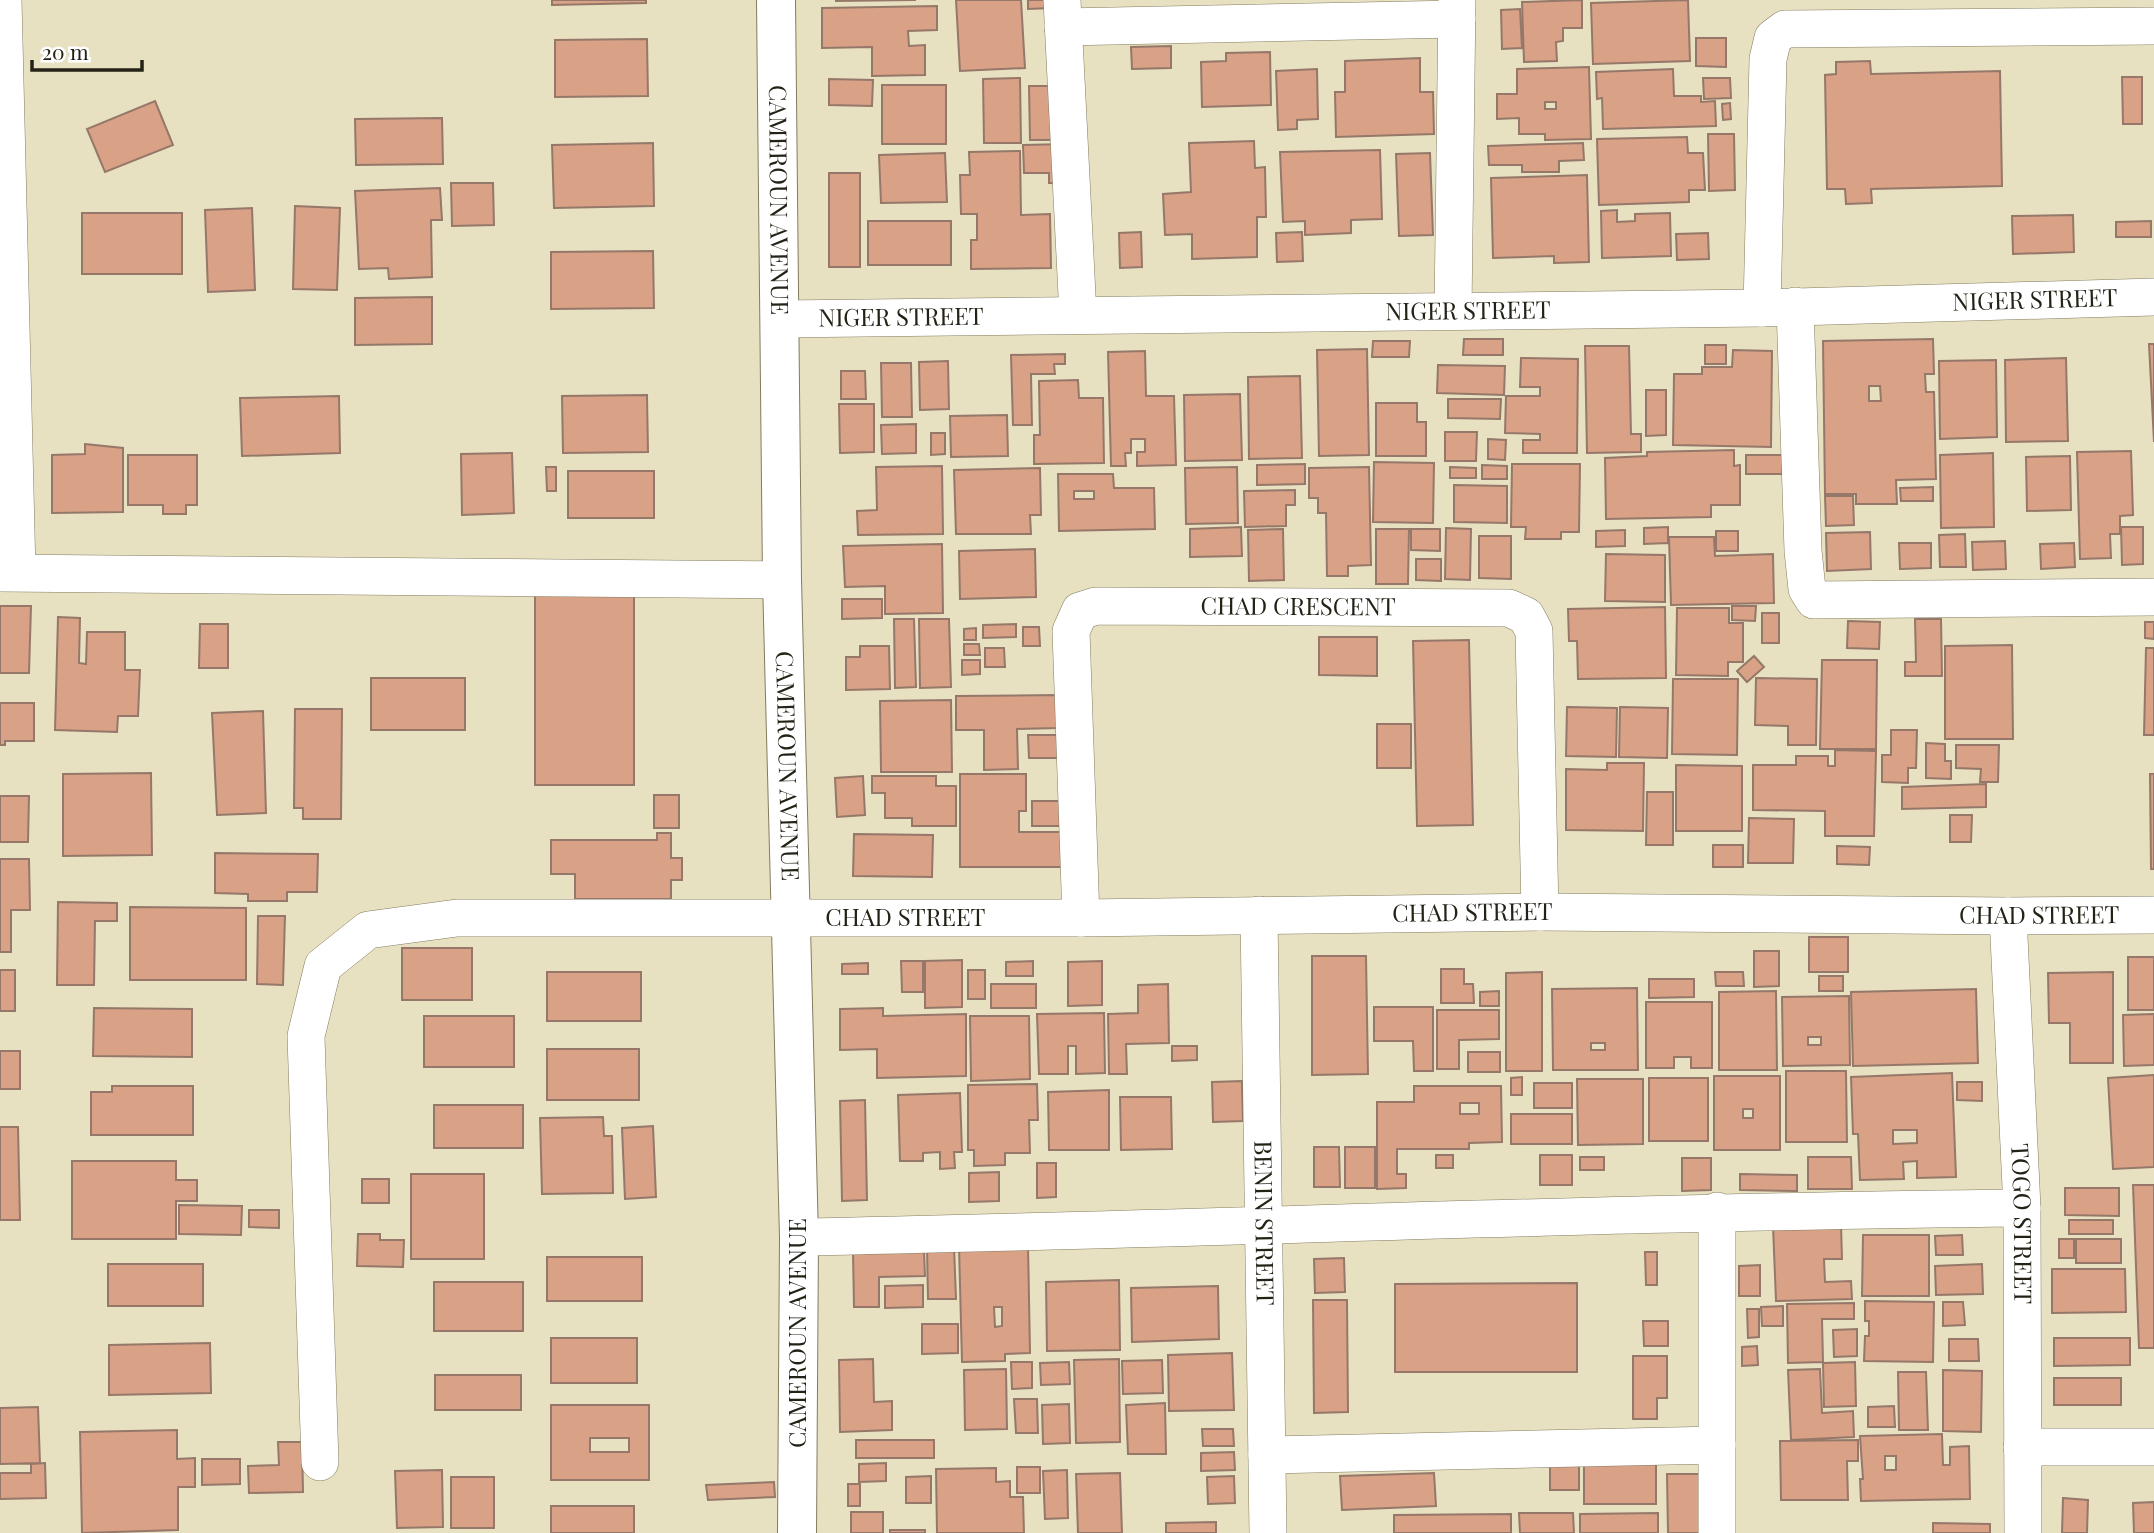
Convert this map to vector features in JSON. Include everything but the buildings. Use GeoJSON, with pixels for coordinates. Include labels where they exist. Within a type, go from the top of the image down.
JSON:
{"type":"FeatureCollection","features":[{"type":"Feature","properties":{"kind":"street"},"geometry":{"type":"LineString","coordinates":[[3,0],[8,572],[782,580]]}},
{"type":"Feature","properties":{"kind":"street","name":"CAMEROUN AVENUE"},"geometry":{"type":"LineString","coordinates":[[776,0],[782,580],[799,1237],[797,1533]]}},
{"type":"Feature","properties":{"kind":"street"},"geometry":{"type":"LineString","coordinates":[[1078,315],[1063,13],[1457,10],[1452,311]]}},
{"type":"Feature","properties":{"kind":"street"},"geometry":{"type":"LineString","coordinates":[[2154,26],[1785,29],[1773,38],[1768,59],[1778,307],[1807,589],[1814,600],[2154,597]]}},
{"type":"Feature","properties":{"kind":"street","name":"NIGER STREET"},"geometry":{"type":"LineString","coordinates":[[780,319],[1778,307],[2154,297]]}},
{"type":"Feature","properties":{"kind":"street","name":"CHAD CRESCENT"},"geometry":{"type":"LineString","coordinates":[[1081,918],[1071,631],[1080,611],[1096,606],[1509,608],[1526,616],[1534,631],[1540,912]]}},
{"type":"Feature","properties":{"kind":"street","name":"CHAD STREET"},"geometry":{"type":"LineString","coordinates":[[320,1462],[306,1037],[323,966],[368,930],[457,918],[1081,918],[1540,912],[2154,915]]}},
{"type":"Feature","properties":{"kind":"street","name":"BENIN STREET"},"geometry":{"type":"LineString","coordinates":[[1259,915],[1268,1533]]}},
{"type":"Feature","properties":{"kind":"street","name":"TOGO STREET"},"geometry":{"type":"LineString","coordinates":[[2008,916],[2022,1208],[2023,1533]]}},
{"type":"Feature","properties":{"kind":"street"},"geometry":{"type":"LineString","coordinates":[[799,1237],[1265,1228],[1717,1211],[2022,1208]]}},
{"type":"Feature","properties":{"kind":"street"},"geometry":{"type":"LineString","coordinates":[[1717,1211],[1717,1533]]}},
{"type":"Feature","properties":{"kind":"street"},"geometry":{"type":"LineString","coordinates":[[1267,1455],[1717,1445]]}},
{"type":"Feature","properties":{"kind":"street"},"geometry":{"type":"LineString","coordinates":[[2022,1447],[2154,1447]]}}]}
